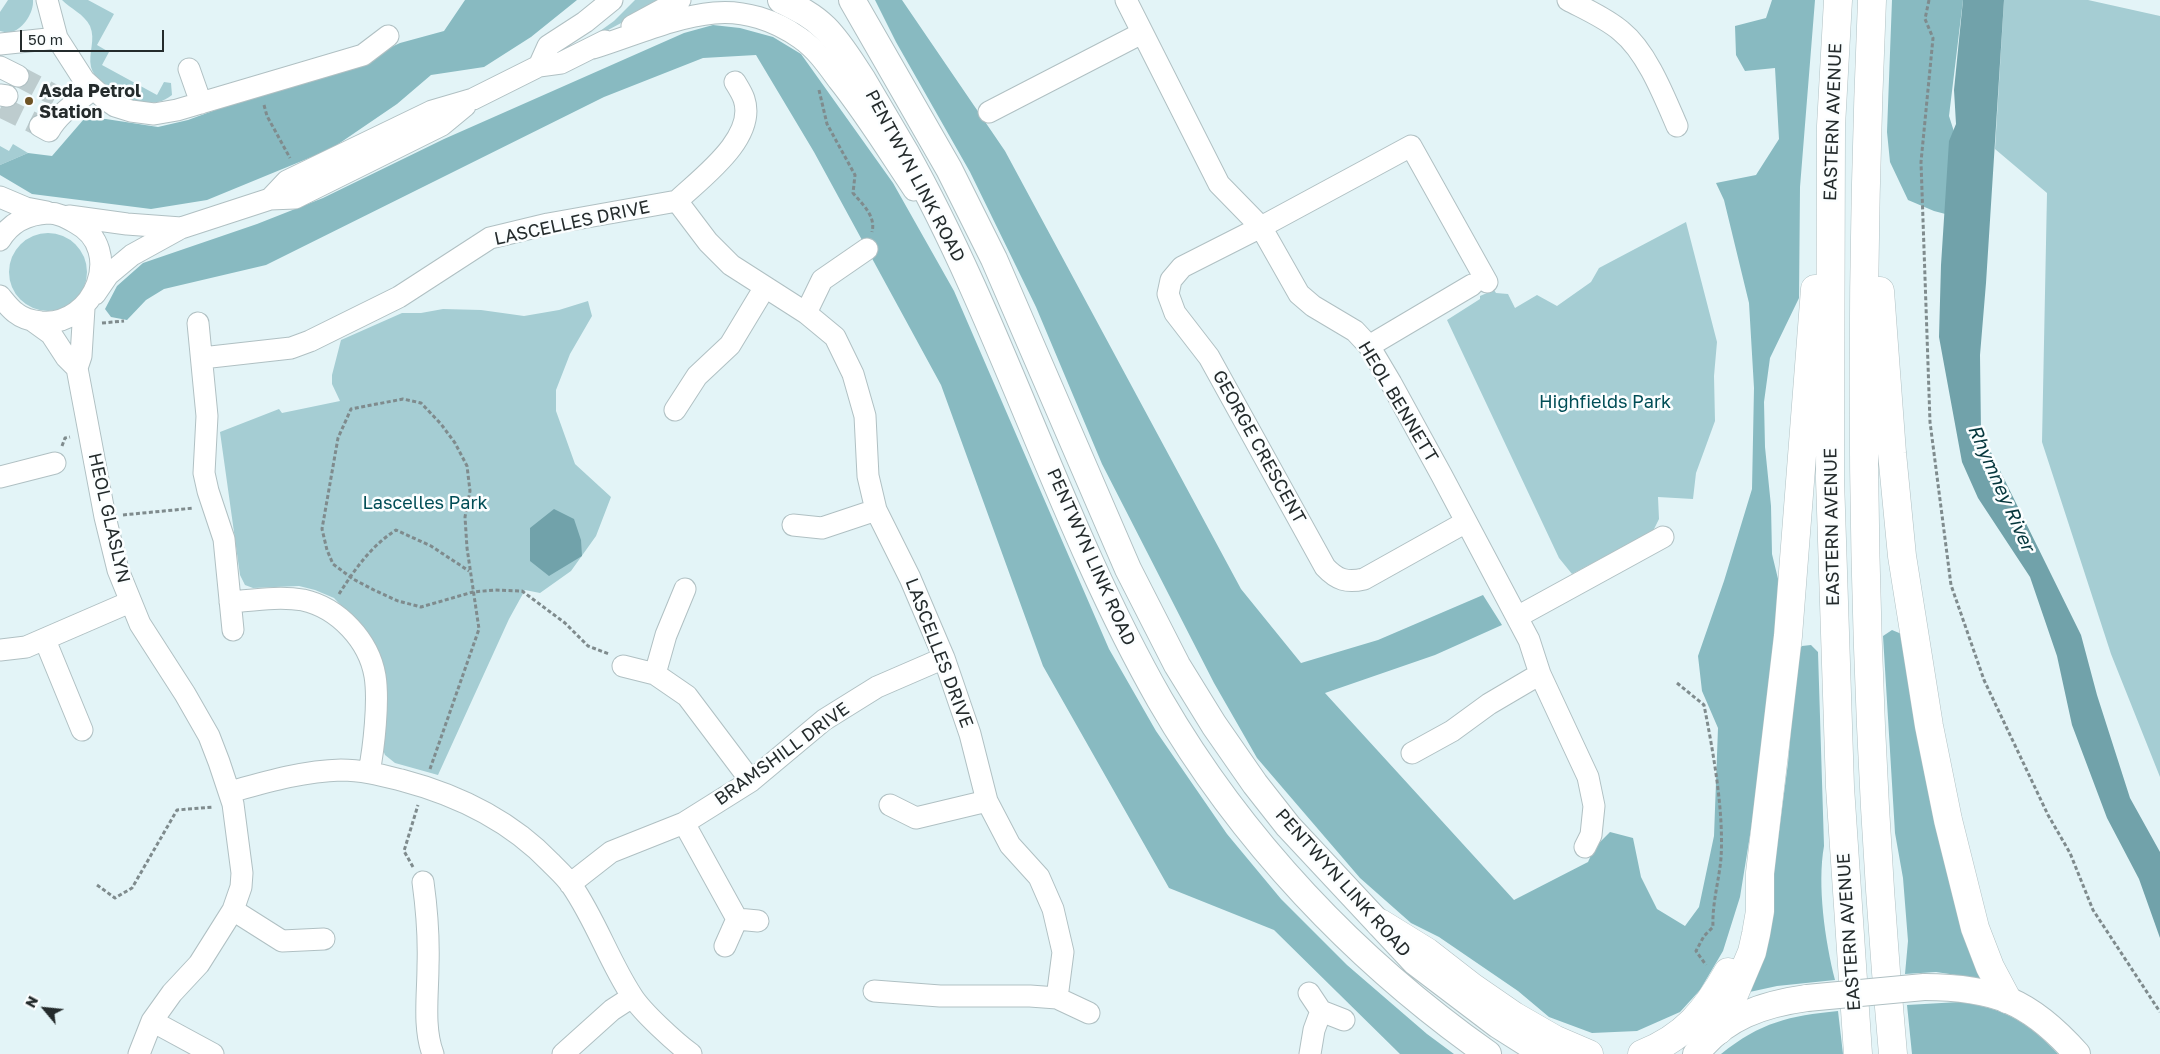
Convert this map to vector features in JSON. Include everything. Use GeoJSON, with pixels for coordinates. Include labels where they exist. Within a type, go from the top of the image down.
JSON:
{"type":"FeatureCollection","features":[{"type":"Feature","properties":{"kind":"highway","name":"EASTERN AVENUE"},"geometry":{"type":"LineString","coordinates":[[1838,0],[1831,126],[1830,479],[1840,787],[1858,1054]]}},
{"type":"Feature","properties":{"kind":"highway","name":"EASTERN AVENUE"},"geometry":{"type":"LineString","coordinates":[[1872,0],[1867,125],[1864,352],[1868,612],[1876,824],[1893,1054]]}},
{"type":"Feature","properties":{"kind":"highway"},"geometry":{"type":"LineString","coordinates":[[1867,125],[1895,495],[1910,612],[1929,726],[1964,888],[1983,951],[2007,999]]}},
{"type":"Feature","properties":{"kind":"highway"},"geometry":{"type":"LineString","coordinates":[[1719,1030],[1749,959],[1760,911],[1760,873],[1788,636],[1812,322],[1831,126]]}},
{"type":"Feature","properties":{"kind":"highway"},"geometry":{"type":"LineString","coordinates":[[1642,1054],[1676,1037],[1711,1001],[1733,964],[1760,873]]}},
{"type":"Feature","properties":{"kind":"highway"},"geometry":{"type":"LineString","coordinates":[[1380,923],[1427,952],[1472,988],[1514,1016],[1554,1040],[1589,1054]]}},
{"type":"Feature","properties":{"kind":"main road","name":"PENTWYN LINK ROAD"},"geometry":{"type":"LineString","coordinates":[[782,0],[816,20],[827,30],[848,57],[887,120],[932,200],[960,258],[1083,546],[1134,652],[1187,744],[1245,825],[1329,920],[1404,990],[1488,1054]]}},
{"type":"Feature","properties":{"kind":"main road","name":"PENTWYN LINK ROAD"},"geometry":{"type":"LineString","coordinates":[[852,0],[949,169],[994,259],[1128,569],[1177,665],[1230,750],[1283,819],[1415,962],[1498,1025],[1544,1054]]}},
{"type":"Feature","properties":{"kind":"main road"},"geometry":{"type":"LineString","coordinates":[[1694,1053],[1719,1030],[1747,1012],[1763,1006],[1807,998],[1924,987],[1974,990],[2007,999],[2038,1017],[2056,1031],[2077,1054]]}},
{"type":"Feature","properties":{"kind":"street"},"geometry":{"type":"LineString","coordinates":[[47,0],[57,38],[76,68],[93,89],[115,106],[154,114],[201,103],[363,56],[388,36]]}},
{"type":"Feature","properties":{"kind":"street"},"geometry":{"type":"LineString","coordinates":[[539,66],[548,46],[585,22],[612,0]]}},
{"type":"Feature","properties":{"kind":"street"},"geometry":{"type":"LineString","coordinates":[[16,316],[49,323],[66,319],[90,301],[108,275],[132,255],[181,228],[270,200],[295,198],[442,125],[473,100],[539,66],[561,64],[680,0]]}},
{"type":"Feature","properties":{"kind":"street","name":"HEOL BENNETT"},"geometry":{"type":"LineString","coordinates":[[1126,0],[1219,184],[1261,227],[1299,294],[1313,306],[1355,331],[1369,346],[1391,383],[1529,640],[1540,674],[1588,777],[1594,806],[1591,835],[1585,847]]}},
{"type":"Feature","properties":{"kind":"street"},"geometry":{"type":"LineString","coordinates":[[1568,0],[1622,31],[1632,43],[1663,95],[1676,126]]}},
{"type":"Feature","properties":{"kind":"street"},"geometry":{"type":"LineString","coordinates":[[593,48],[679,20],[713,13],[727,12],[756,17],[784,28],[812,47],[851,96],[960,258]]}},
{"type":"Feature","properties":{"kind":"street"},"geometry":{"type":"LineString","coordinates":[[989,112],[1142,33]]}},
{"type":"Feature","properties":{"kind":"street"},"geometry":{"type":"LineString","coordinates":[[0,44],[57,38]]}},
{"type":"Feature","properties":{"kind":"street"},"geometry":{"type":"LineString","coordinates":[[189,69],[201,103]]}},
{"type":"Feature","properties":{"kind":"street"},"geometry":{"type":"LineString","coordinates":[[677,201],[730,150],[741,132],[745,115],[744,100],[735,82]]}},
{"type":"Feature","properties":{"kind":"street"},"geometry":{"type":"LineString","coordinates":[[54,112],[93,89]]}},
{"type":"Feature","properties":{"kind":"street"},"geometry":{"type":"LineString","coordinates":[[270,200],[287,181],[432,111],[473,100]]}},
{"type":"Feature","properties":{"kind":"street","name":"GEORGE CRESCENT"},"geometry":{"type":"LineString","coordinates":[[1369,346],[1479,283],[1411,146],[1261,227],[1182,267],[1171,280],[1168,294],[1175,313],[1209,357],[1325,567],[1342,580],[1352,582],[1364,579],[1466,522]]}},
{"type":"Feature","properties":{"kind":"street"},"geometry":{"type":"LineString","coordinates":[[0,197],[26,208],[57,214],[127,224],[181,228]]}},
{"type":"Feature","properties":{"kind":"street","name":"LASCELLES DRIVE"},"geometry":{"type":"LineString","coordinates":[[202,358],[283,349],[310,341],[399,297],[490,238],[548,224],[677,201],[708,242],[731,265],[806,313],[835,337],[853,374],[865,416],[868,476],[876,510],[910,578],[944,658],[970,734],[987,801],[1010,845],[1039,877],[1053,909],[1063,952],[1058,998]]}},
{"type":"Feature","properties":{"kind":"street"},"geometry":{"type":"LineString","coordinates":[[0,240],[12,225],[36,214],[57,214]]}},
{"type":"Feature","properties":{"kind":"street","name":"HEOL GLASLYN"},"geometry":{"type":"LineString","coordinates":[[57,214],[82,226],[92,238],[99,252],[101,269],[90,301],[81,356],[77,368],[105,517],[118,570],[130,602],[150,642],[186,694],[209,736],[231,798],[242,873],[241,887],[233,910],[199,964],[172,993],[152,1021],[139,1054]]}},
{"type":"Feature","properties":{"kind":"street"},"geometry":{"type":"LineString","coordinates":[[806,313],[822,280],[868,249]]}},
{"type":"Feature","properties":{"kind":"street"},"geometry":{"type":"LineString","coordinates":[[675,410],[698,376],[730,345],[765,288]]}},
{"type":"Feature","properties":{"kind":"street","name":"HEOL GLASLYN"},"geometry":{"type":"LineString","coordinates":[[0,296],[16,316],[51,334],[66,357],[77,368]]}},
{"type":"Feature","properties":{"kind":"street"},"geometry":{"type":"LineString","coordinates":[[198,323],[207,416],[204,473],[212,506],[224,539],[233,630]]}},
{"type":"Feature","properties":{"kind":"street"},"geometry":{"type":"LineString","coordinates":[[0,477],[55,462]]}},
{"type":"Feature","properties":{"kind":"street"},"geometry":{"type":"LineString","coordinates":[[793,525],[822,528],[876,510]]}},
{"type":"Feature","properties":{"kind":"street"},"geometry":{"type":"LineString","coordinates":[[1517,617],[1663,537]]}},
{"type":"Feature","properties":{"kind":"street"},"geometry":{"type":"LineString","coordinates":[[655,674],[666,635],[685,589]]}},
{"type":"Feature","properties":{"kind":"street"},"geometry":{"type":"LineString","coordinates":[[230,602],[288,598],[305,601],[329,611],[357,635],[369,656],[376,677],[376,699],[369,772]]}},
{"type":"Feature","properties":{"kind":"street"},"geometry":{"type":"LineString","coordinates":[[0,650],[26,647],[45,640],[130,602]]}},
{"type":"Feature","properties":{"kind":"street"},"geometry":{"type":"LineString","coordinates":[[45,640],[82,730]]}},
{"type":"Feature","properties":{"kind":"street","name":"BRAMSHILL DRIVE"},"geometry":{"type":"LineString","coordinates":[[570,884],[611,852],[684,823],[750,781],[824,720],[869,691],[944,658]]}},
{"type":"Feature","properties":{"kind":"street"},"geometry":{"type":"LineString","coordinates":[[623,666],[655,674],[687,696],[750,781]]}},
{"type":"Feature","properties":{"kind":"street"},"geometry":{"type":"LineString","coordinates":[[1412,753],[1452,731],[1489,704],[1540,674]]}},
{"type":"Feature","properties":{"kind":"street"},"geometry":{"type":"LineString","coordinates":[[231,798],[290,776],[341,770],[369,772],[424,786],[466,802],[497,818],[539,850],[570,884],[590,915],[632,997],[677,1044],[691,1054]]}},
{"type":"Feature","properties":{"kind":"street"},"geometry":{"type":"LineString","coordinates":[[890,805],[916,818],[987,801]]}},
{"type":"Feature","properties":{"kind":"street"},"geometry":{"type":"LineString","coordinates":[[684,823],[737,919]]}},
{"type":"Feature","properties":{"kind":"street"},"geometry":{"type":"LineString","coordinates":[[423,882],[428,923],[428,1026],[430,1046],[433,1054]]}},
{"type":"Feature","properties":{"kind":"street"},"geometry":{"type":"LineString","coordinates":[[233,910],[282,941],[324,939]]}},
{"type":"Feature","properties":{"kind":"street"},"geometry":{"type":"LineString","coordinates":[[737,919],[758,921]]}},
{"type":"Feature","properties":{"kind":"street"},"geometry":{"type":"LineString","coordinates":[[725,946],[737,919]]}},
{"type":"Feature","properties":{"kind":"street"},"geometry":{"type":"LineString","coordinates":[[874,991],[940,996],[1030,996],[1058,998],[1090,1013]]}},
{"type":"Feature","properties":{"kind":"street"},"geometry":{"type":"LineString","coordinates":[[1309,993],[1321,1011],[1344,1020]]}},
{"type":"Feature","properties":{"kind":"street"},"geometry":{"type":"LineString","coordinates":[[563,1054],[612,1010],[632,997]]}},
{"type":"Feature","properties":{"kind":"street"},"geometry":{"type":"LineString","coordinates":[[1310,1054],[1314,1030],[1321,1011]]}},
{"type":"Feature","properties":{"kind":"street"},"geometry":{"type":"LineString","coordinates":[[152,1021],[213,1054]]}},
{"type":"Feature","properties":{"kind":"path"},"geometry":{"type":"LineString","coordinates":[[1929,0],[1925,19],[1933,38],[1921,162],[1931,432],[1951,585],[1984,680],[2048,815],[2070,853],[2093,910],[2160,1012]]}},
{"type":"Feature","properties":{"kind":"path"},"geometry":{"type":"LineString","coordinates":[[259,85],[268,116],[299,176]]}},
{"type":"Feature","properties":{"kind":"path"},"geometry":{"type":"LineString","coordinates":[[817,85],[828,124],[855,175],[854,193],[870,214],[873,227],[868,249]]}},
{"type":"Feature","properties":{"kind":"path"},"geometry":{"type":"LineString","coordinates":[[423,882],[404,850],[424,786],[479,628],[473,592],[470,571],[465,517],[470,490],[467,466],[442,424],[421,404],[403,399],[351,409],[338,438],[322,529],[327,550],[333,564],[350,577],[374,590],[398,601],[422,606],[473,592],[495,590],[522,591],[559,618],[588,646],[619,657],[623,666]]}},
{"type":"Feature","properties":{"kind":"path"},"geometry":{"type":"LineString","coordinates":[[55,462],[65,438],[90,434]]}},
{"type":"Feature","properties":{"kind":"path"},"geometry":{"type":"LineString","coordinates":[[105,517],[212,506]]}},
{"type":"Feature","properties":{"kind":"path"},"geometry":{"type":"LineString","coordinates":[[329,611],[350,577],[379,541],[396,530],[431,546],[470,571]]}},
{"type":"Feature","properties":{"kind":"path"},"geometry":{"type":"LineString","coordinates":[[1677,683],[1704,705],[1718,799],[1721,857],[1712,910],[1713,927],[1704,936],[1696,951],[1707,967]]}},
{"type":"Feature","properties":{"kind":"path"},"geometry":{"type":"LineString","coordinates":[[97,885],[115,898],[132,888],[177,810],[231,798]]}},
{"type":"Feature","properties":{"kind":"green space"},"geometry":{"type":"Polygon","coordinates":[[[8,0],[33,0],[32,10],[27,19],[12,32],[0,31],[0,12],[8,0]]]}},
{"type":"Feature","properties":{"kind":"green space"},"geometry":{"type":"Polygon","coordinates":[[[62,0],[88,0],[114,14],[97,45],[109,52],[102,65],[157,95],[164,82],[171,83],[172,95],[158,102],[149,103],[119,95],[101,83],[91,67],[92,31],[90,26],[81,15],[62,0]]]}},
{"type":"Feature","properties":{"kind":"green space"},"geometry":{"type":"Polygon","coordinates":[[[635,0],[664,0],[595,37],[593,36],[614,21],[635,0]]]}},
{"type":"Feature","properties":{"kind":"green space"},"geometry":{"type":"Polygon","coordinates":[[[2004,0],[2088,0],[2160,16],[2160,777],[2111,654],[2042,442],[2047,193],[1995,149],[2004,0]]]}},
{"type":"Feature","properties":{"kind":"green space"},"geometry":{"type":"Polygon","coordinates":[[[13,144],[28,153],[0,165],[0,146],[9,151],[13,144]]]}},
{"type":"Feature","properties":{"kind":"green space","name":"Highfields Park"},"geometry":{"type":"Polygon","coordinates":[[[1686,222],[1717,342],[1714,376],[1715,421],[1696,473],[1693,499],[1658,497],[1659,519],[1653,531],[1572,574],[1559,558],[1447,320],[1480,299],[1480,296],[1494,290],[1496,293],[1508,294],[1515,308],[1537,295],[1557,306],[1591,282],[1599,268],[1686,222]]]}},
{"type":"Feature","properties":{"kind":"green space"},"geometry":{"type":"Polygon","coordinates":[[[48,233],[63,236],[76,244],[84,257],[87,272],[84,287],[76,300],[63,308],[48,311],[33,308],[20,300],[12,287],[9,272],[12,257],[20,244],[33,236],[48,233]]]}},
{"type":"Feature","properties":{"kind":"green space","name":"Lascelles Park"},"geometry":{"type":"Polygon","coordinates":[[[588,301],[592,316],[570,354],[556,390],[556,411],[575,464],[611,497],[596,536],[571,571],[540,593],[525,590],[509,619],[438,775],[395,763],[385,755],[381,745],[387,692],[383,668],[348,613],[334,598],[315,590],[299,586],[253,588],[245,585],[240,575],[220,432],[279,409],[282,413],[340,401],[332,384],[332,375],[341,340],[402,313],[421,313],[443,309],[481,310],[524,316],[559,310],[588,301]]]}},
{"type":"Feature","properties":{"kind":"shaded area"},"geometry":{"type":"Polygon","coordinates":[[[465,0],[577,0],[531,37],[484,67],[431,75],[397,104],[331,149],[207,200],[151,209],[32,194],[0,175],[0,165],[28,153],[52,156],[84,119],[106,119],[158,127],[188,120],[270,90],[340,71],[400,43],[444,31],[465,0]]]}},
{"type":"Feature","properties":{"kind":"shaded area"},"geometry":{"type":"Polygon","coordinates":[[[875,0],[902,0],[1005,151],[1241,589],[1301,663],[1378,640],[1483,595],[1502,625],[1435,655],[1325,693],[1514,900],[1588,862],[1595,847],[1610,832],[1633,838],[1641,877],[1657,909],[1685,926],[1699,907],[1714,836],[1718,728],[1702,691],[1698,656],[1724,581],[1752,489],[1754,388],[1749,303],[1724,200],[1716,183],[1756,175],[1779,139],[1775,68],[1745,71],[1736,55],[1735,26],[1766,18],[1772,0],[1815,0],[1800,187],[1799,298],[1770,358],[1764,402],[1765,447],[1771,506],[1772,554],[1779,583],[1780,621],[1757,792],[1740,897],[1723,951],[1700,990],[1680,1012],[1637,1031],[1592,1033],[1549,1017],[1518,991],[1439,937],[1411,923],[1360,878],[1257,758],[1214,683],[1102,464],[1036,307],[970,172],[896,42],[875,0]]]}},
{"type":"Feature","properties":{"kind":"shaded area"},"geometry":{"type":"Polygon","coordinates":[[[1892,0],[1963,0],[1949,116],[1958,144],[1953,216],[1934,211],[1908,200],[1890,162],[1887,132],[1892,0]]]}},
{"type":"Feature","properties":{"kind":"shaded area"},"geometry":{"type":"Polygon","coordinates":[[[713,25],[740,28],[773,37],[801,54],[893,183],[954,291],[1109,649],[1156,731],[1227,834],[1281,899],[1347,965],[1427,1034],[1454,1054],[1400,1054],[1274,930],[1169,888],[1043,666],[941,385],[814,152],[756,55],[703,58],[604,97],[266,265],[164,289],[146,300],[127,320],[111,317],[105,309],[117,286],[143,263],[257,224],[323,198],[444,139],[684,33],[713,25]]]}},
{"type":"Feature","properties":{"kind":"shaded area"},"geometry":{"type":"Polygon","coordinates":[[[1892,630],[1904,635],[1983,979],[1936,972],[1905,974],[1908,941],[1903,878],[1895,833],[1883,636],[1892,630]]]}},
{"type":"Feature","properties":{"kind":"shaded area"},"geometry":{"type":"Polygon","coordinates":[[[1811,645],[1818,652],[1824,846],[1821,878],[1823,913],[1835,980],[1777,986],[1745,993],[1771,893],[1788,763],[1798,650],[1802,646],[1811,645]]]}},
{"type":"Feature","properties":{"kind":"shaded area"},"geometry":{"type":"Polygon","coordinates":[[[1959,1002],[1989,1008],[2014,1018],[2036,1033],[2058,1054],[1912,1054],[1907,1005],[1959,1002]]]}},
{"type":"Feature","properties":{"kind":"shaded area"},"geometry":{"type":"Polygon","coordinates":[[[1838,1011],[1843,1054],[1721,1054],[1749,1034],[1776,1022],[1805,1015],[1838,1011]]]}},
{"type":"Feature","properties":{"kind":"water","name":"Rhymney River"},"geometry":{"type":"Polygon","coordinates":[[[1963,0],[2004,0],[1980,355],[1981,432],[2081,635],[2097,695],[2130,798],[2160,852],[2160,938],[2139,879],[2107,818],[2072,725],[2057,656],[2030,577],[1978,498],[1962,462],[1939,337],[1941,265],[1949,141],[1956,124],[1954,90],[1963,0]]]}},
{"type":"Feature","properties":{"kind":"water"},"geometry":{"type":"Polygon","coordinates":[[[554,509],[574,519],[581,540],[582,556],[549,576],[530,561],[530,528],[554,509]]]}},
{"type":"Feature","properties":{"kind":"tunnel"},"geometry":{"type":"LineString","coordinates":[[18,76],[56,96]]}},
{"type":"Feature","properties":{"kind":"tunnel"},"geometry":{"type":"LineString","coordinates":[[1,107],[40,126]]}},
{"type":"Feature","properties":{"kind":"place","name":"Asda Petrol Station"},"geometry":{"type":"Point","coordinates":[29,101]}}]}
